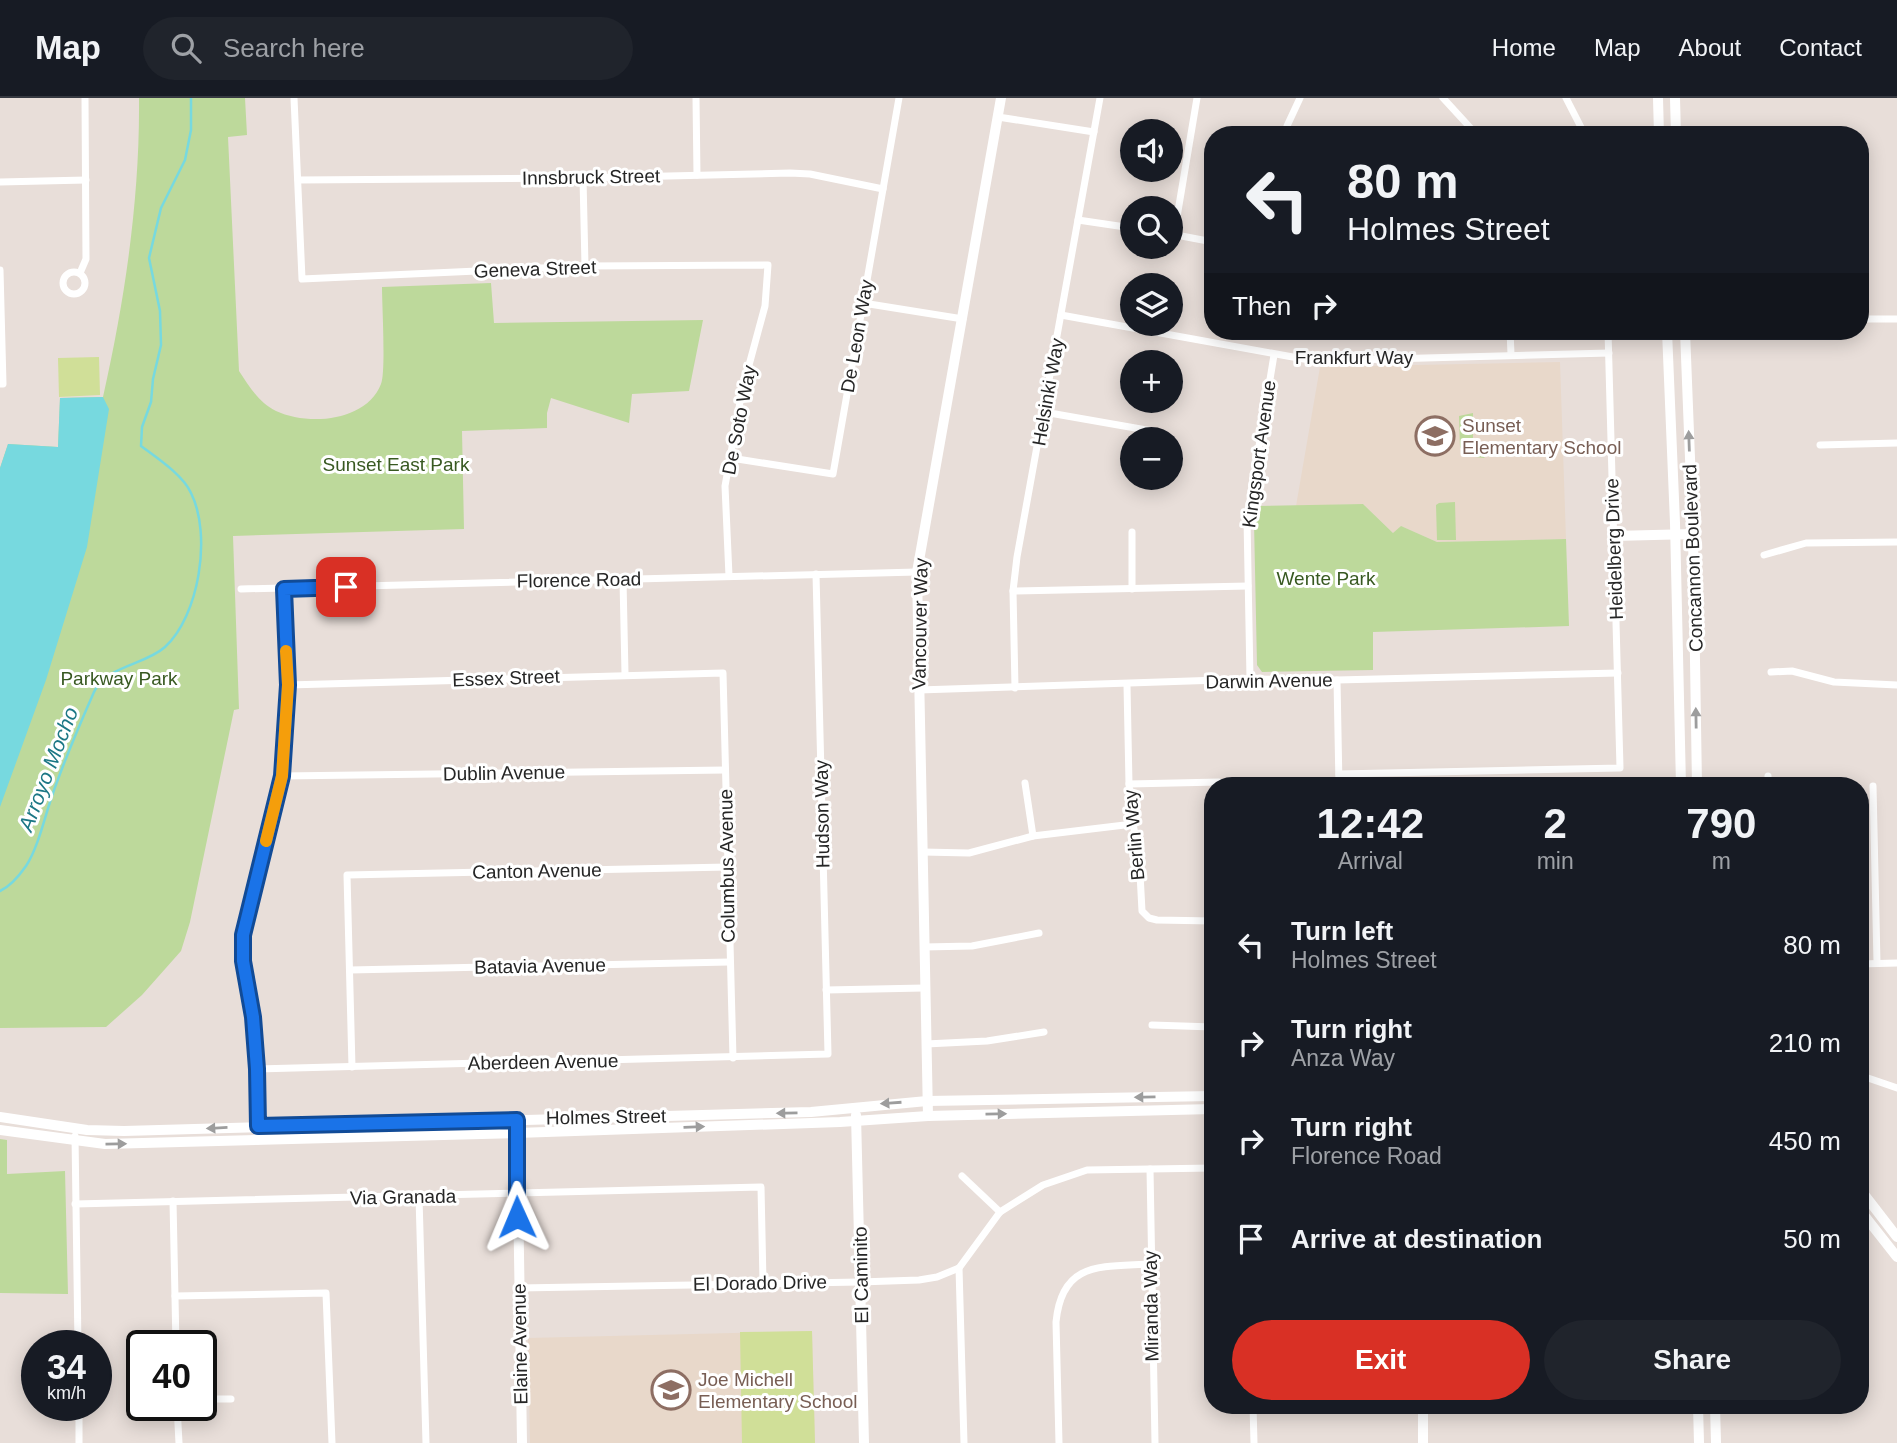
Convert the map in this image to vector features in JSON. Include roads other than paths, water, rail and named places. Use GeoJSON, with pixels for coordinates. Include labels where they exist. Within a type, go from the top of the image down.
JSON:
{"type":"FeatureCollection","features":[{"type":"Feature","properties":{"kind":"main road","name":"Vancouver Way"},"geometry":{"type":"LineString","coordinates":[[928,1116],[917,572],[1001,98]]}},
{"type":"Feature","properties":{"kind":"main road"},"geometry":{"type":"LineString","coordinates":[[1658,98],[1659,126]]}},
{"type":"Feature","properties":{"kind":"main road"},"geometry":{"type":"LineString","coordinates":[[1675,98],[1676,126]]}},
{"type":"Feature","properties":{"kind":"main road","name":"Concannon Boulevard"},"geometry":{"type":"LineString","coordinates":[[1667,340],[1681,777]]}},
{"type":"Feature","properties":{"kind":"main road","name":"Concannon Boulevard"},"geometry":{"type":"LineString","coordinates":[[1685,340],[1693,534],[1697,777]]}},
{"type":"Feature","properties":{"kind":"main road"},"geometry":{"type":"LineString","coordinates":[[1614,536],[1693,534]]}},
{"type":"Feature","properties":{"kind":"main road","name":"Holmes Street"},"geometry":{"type":"LineString","coordinates":[[0,1117],[76,1128],[124,1131],[811,1112],[927,1101],[1204,1096]]}},
{"type":"Feature","properties":{"kind":"main road","name":"El Caminito"},"geometry":{"type":"LineString","coordinates":[[855,1107],[864,1443]]}},
{"type":"Feature","properties":{"kind":"main road","name":"Holmes Street"},"geometry":{"type":"LineString","coordinates":[[0,1130],[104,1144],[1204,1109]]}},
{"type":"Feature","properties":{"kind":"main road","name":"Elaine Avenue"},"geometry":{"type":"LineString","coordinates":[[517,1120],[522,1443]]}},
{"type":"Feature","properties":{"kind":"main road"},"geometry":{"type":"LineString","coordinates":[[1869,1201],[1897,1237]]}},
{"type":"Feature","properties":{"kind":"main road"},"geometry":{"type":"LineString","coordinates":[[1869,1221],[1897,1257]]}},
{"type":"Feature","properties":{"kind":"main road"},"geometry":{"type":"LineString","coordinates":[[1423,1414],[1423,1443]]}},
{"type":"Feature","properties":{"kind":"main road"},"geometry":{"type":"LineString","coordinates":[[1699,1414],[1699,1443]]}},
{"type":"Feature","properties":{"kind":"main road"},"geometry":{"type":"LineString","coordinates":[[1715,1414],[1716,1443]]}},
{"type":"Feature","properties":{"kind":"street"},"geometry":{"type":"LineString","coordinates":[[80,273],[86,259],[85,98]]}},
{"type":"Feature","properties":{"kind":"street"},"geometry":{"type":"LineString","coordinates":[[294,98],[298,180]]}},
{"type":"Feature","properties":{"kind":"street"},"geometry":{"type":"LineString","coordinates":[[696,98],[697,175]]}},
{"type":"Feature","properties":{"kind":"street","name":"De Leon Way"},"geometry":{"type":"LineString","coordinates":[[731,458],[833,474],[900,98]]}},
{"type":"Feature","properties":{"kind":"street","name":"Helsinki Way"},"geometry":{"type":"LineString","coordinates":[[1015,688],[1013,591],[1017,557],[1100,98]]}},
{"type":"Feature","properties":{"kind":"street"},"geometry":{"type":"LineString","coordinates":[[1179,196],[1197,98]]}},
{"type":"Feature","properties":{"kind":"street"},"geometry":{"type":"LineString","coordinates":[[1287,126],[1300,98]]}},
{"type":"Feature","properties":{"kind":"street"},"geometry":{"type":"LineString","coordinates":[[1443,98],[1469,126]]}},
{"type":"Feature","properties":{"kind":"street"},"geometry":{"type":"LineString","coordinates":[[1566,98],[1580,126]]}},
{"type":"Feature","properties":{"kind":"street"},"geometry":{"type":"LineString","coordinates":[[998,117],[1094,132]]}},
{"type":"Feature","properties":{"kind":"street","name":"Innsbruck Street"},"geometry":{"type":"LineString","coordinates":[[298,180],[790,173],[810,174],[883,189]]}},
{"type":"Feature","properties":{"kind":"street"},"geometry":{"type":"LineString","coordinates":[[583,178],[585,266]]}},
{"type":"Feature","properties":{"kind":"street"},"geometry":{"type":"LineString","coordinates":[[0,182],[86,180]]}},
{"type":"Feature","properties":{"kind":"street","name":"Geneva Street"},"geometry":{"type":"LineString","coordinates":[[298,180],[302,279],[585,266],[768,265]]}},
{"type":"Feature","properties":{"kind":"street"},"geometry":{"type":"LineString","coordinates":[[1078,220],[1120,226]]}},
{"type":"Feature","properties":{"kind":"street"},"geometry":{"type":"LineString","coordinates":[[1183,236],[1204,240]]}},
{"type":"Feature","properties":{"kind":"street","name":"De Soto Way"},"geometry":{"type":"LineString","coordinates":[[729,576],[725,486],[742,391],[765,306],[768,265]]}},
{"type":"Feature","properties":{"kind":"street"},"geometry":{"type":"LineString","coordinates":[[0,270],[2,384]]}},
{"type":"Feature","properties":{"kind":"street"},"geometry":{"type":"LineString","coordinates":[[863,303],[963,319]]}},
{"type":"Feature","properties":{"kind":"street","name":"Frankfurt Way"},"geometry":{"type":"LineString","coordinates":[[1061,316],[1315,361],[1609,353]]}},
{"type":"Feature","properties":{"kind":"street"},"geometry":{"type":"LineString","coordinates":[[1869,319],[1897,318]]}},
{"type":"Feature","properties":{"kind":"street"},"geometry":{"type":"LineString","coordinates":[[1510,340],[1511,354]]}},
{"type":"Feature","properties":{"kind":"street","name":"Heidelberg Drive"},"geometry":{"type":"LineString","coordinates":[[1339,774],[1620,768],[1608,340]]}},
{"type":"Feature","properties":{"kind":"street","name":"Kingsport Avenue"},"geometry":{"type":"LineString","coordinates":[[1250,679],[1247,519],[1274,355]]}},
{"type":"Feature","properties":{"kind":"street"},"geometry":{"type":"LineString","coordinates":[[1044,412],[1130,427]]}},
{"type":"Feature","properties":{"kind":"street"},"geometry":{"type":"LineString","coordinates":[[1820,445],[1897,443]]}},
{"type":"Feature","properties":{"kind":"street"},"geometry":{"type":"LineString","coordinates":[[1132,532],[1132,589]]}},
{"type":"Feature","properties":{"kind":"street"},"geometry":{"type":"LineString","coordinates":[[1764,555],[1806,543],[1897,542]]}},
{"type":"Feature","properties":{"kind":"street","name":"Florence Road"},"geometry":{"type":"LineString","coordinates":[[241,589],[917,572]]}},
{"type":"Feature","properties":{"kind":"street","name":"Hudson Way"},"geometry":{"type":"LineString","coordinates":[[816,574],[828,1054]]}},
{"type":"Feature","properties":{"kind":"street"},"geometry":{"type":"LineString","coordinates":[[623,580],[625,674]]}},
{"type":"Feature","properties":{"kind":"street"},"geometry":{"type":"LineString","coordinates":[[1013,591],[1248,586]]}},
{"type":"Feature","properties":{"kind":"street"},"geometry":{"type":"LineString","coordinates":[[258,1141],[257,1069],[253,1017],[243,961],[243,935],[282,776],[288,685],[284,589]]}},
{"type":"Feature","properties":{"kind":"street"},"geometry":{"type":"LineString","coordinates":[[1771,672],[1791,671],[1834,681],[1897,685]]}},
{"type":"Feature","properties":{"kind":"street","name":"Essex Street"},"geometry":{"type":"LineString","coordinates":[[288,685],[723,673]]}},
{"type":"Feature","properties":{"kind":"street","name":"Columbus Avenue"},"geometry":{"type":"LineString","coordinates":[[723,673],[733,1058]]}},
{"type":"Feature","properties":{"kind":"street","name":"Darwin Avenue"},"geometry":{"type":"LineString","coordinates":[[919,690],[1250,679],[1337,680],[1618,673]]}},
{"type":"Feature","properties":{"kind":"street"},"geometry":{"type":"LineString","coordinates":[[1337,680],[1339,774]]}},
{"type":"Feature","properties":{"kind":"street","name":"Berlin Way"},"geometry":{"type":"LineString","coordinates":[[1126,685],[1129,784],[1139,855],[1142,911],[1149,918],[1157,920],[1204,921]]}},
{"type":"Feature","properties":{"kind":"street","name":"Dublin Avenue"},"geometry":{"type":"LineString","coordinates":[[282,776],[725,770]]}},
{"type":"Feature","properties":{"kind":"street"},"geometry":{"type":"LineString","coordinates":[[1129,784],[1204,782]]}},
{"type":"Feature","properties":{"kind":"street"},"geometry":{"type":"LineString","coordinates":[[1025,783],[1033,836]]}},
{"type":"Feature","properties":{"kind":"street"},"geometry":{"type":"LineString","coordinates":[[1872,786],[1877,963]]}},
{"type":"Feature","properties":{"kind":"street"},"geometry":{"type":"LineString","coordinates":[[923,852],[969,853],[1033,836],[1133,824]]}},
{"type":"Feature","properties":{"kind":"street","name":"Canton Avenue"},"geometry":{"type":"LineString","coordinates":[[350,970],[347,875],[728,867]]}},
{"type":"Feature","properties":{"kind":"street"},"geometry":{"type":"LineString","coordinates":[[924,947],[972,946],[1039,933]]}},
{"type":"Feature","properties":{"kind":"street","name":"Batavia Avenue"},"geometry":{"type":"LineString","coordinates":[[350,970],[729,962]]}},
{"type":"Feature","properties":{"kind":"street"},"geometry":{"type":"LineString","coordinates":[[1869,963],[1897,963]]}},
{"type":"Feature","properties":{"kind":"street"},"geometry":{"type":"LineString","coordinates":[[350,970],[352,1067]]}},
{"type":"Feature","properties":{"kind":"street"},"geometry":{"type":"LineString","coordinates":[[826,990],[924,988]]}},
{"type":"Feature","properties":{"kind":"street"},"geometry":{"type":"LineString","coordinates":[[1153,1025],[1204,1027]]}},
{"type":"Feature","properties":{"kind":"street"},"geometry":{"type":"LineString","coordinates":[[926,1044],[987,1041],[1044,1032]]}},
{"type":"Feature","properties":{"kind":"street","name":"Aberdeen Avenue"},"geometry":{"type":"LineString","coordinates":[[257,1069],[828,1054]]}},
{"type":"Feature","properties":{"kind":"street"},"geometry":{"type":"LineString","coordinates":[[1869,1078],[1897,1088]]}},
{"type":"Feature","properties":{"kind":"street"},"geometry":{"type":"LineString","coordinates":[[76,1128],[78,1330]]}},
{"type":"Feature","properties":{"kind":"street"},"geometry":{"type":"LineString","coordinates":[[964,1443],[959,1268],[1000,1212],[1042,1185],[1087,1170],[1204,1168]]}},
{"type":"Feature","properties":{"kind":"street","name":"Miranda Way"},"geometry":{"type":"LineString","coordinates":[[1150,1169],[1155,1443]]}},
{"type":"Feature","properties":{"kind":"street"},"geometry":{"type":"LineString","coordinates":[[962,1176],[1000,1212]]}},
{"type":"Feature","properties":{"kind":"street","name":"Via Granada"},"geometry":{"type":"LineString","coordinates":[[75,1204],[761,1186],[763,1282]]}},
{"type":"Feature","properties":{"kind":"street"},"geometry":{"type":"LineString","coordinates":[[419,1197],[426,1443]]}},
{"type":"Feature","properties":{"kind":"street"},"geometry":{"type":"LineString","coordinates":[[173,1201],[176,1330]]}},
{"type":"Feature","properties":{"kind":"street"},"geometry":{"type":"LineString","coordinates":[[1059,1443],[1056,1322],[1058,1304],[1065,1286],[1078,1273],[1092,1268],[1150,1264]]}},
{"type":"Feature","properties":{"kind":"street","name":"El Dorado Drive"},"geometry":{"type":"LineString","coordinates":[[519,1288],[919,1280],[937,1277],[959,1268]]}},
{"type":"Feature","properties":{"kind":"street"},"geometry":{"type":"LineString","coordinates":[[175,1296],[326,1293],[332,1443]]}},
{"type":"Feature","properties":{"kind":"street"},"geometry":{"type":"LineString","coordinates":[[217,1399],[231,1399]]}},
{"type":"Feature","properties":{"kind":"street"},"geometry":{"type":"LineString","coordinates":[[1253,1414],[1254,1443]]}},
{"type":"Feature","properties":{"kind":"street"},"geometry":{"type":"LineString","coordinates":[[79,1421],[79,1443]]}},
{"type":"Feature","properties":{"kind":"street"},"geometry":{"type":"LineString","coordinates":[[177,1421],[178,1443]]}},
{"type":"Feature","properties":{"kind":"water"},"geometry":{"type":"Polygon","coordinates":[[[103,397],[109,409],[87,547],[46,680],[0,807],[0,468],[8,444],[58,447],[60,398],[103,397]]]}},
{"type":"Feature","properties":{"kind":"waterway","name":"Arroyo Mocho"},"geometry":{"type":"LineString","coordinates":[[0,891],[15,880],[30,859],[94,692],[100,683],[116,671],[165,647],[177,633],[194,596],[199,574],[201,530],[191,493],[169,467],[141,446],[142,427],[151,402],[161,345],[160,311],[149,258],[161,208],[185,160],[191,130],[191,98]]}},
{"type":"Feature","properties":{"kind":"place","name":"Sunset Elementary School"},"geometry":{"type":"Point","coordinates":[1435,436]}},
{"type":"Feature","properties":{"kind":"place","name":"Joe Michell Elementary School"},"geometry":{"type":"Point","coordinates":[671,1390]}},
{"type":"Feature","properties":{"kind":"park label","name":"Sunset East Park"},"geometry":{"type":"Point","coordinates":[396,464]}},
{"type":"Feature","properties":{"kind":"park label","name":"Wente Park"},"geometry":{"type":"Point","coordinates":[1326,578]}},
{"type":"Feature","properties":{"kind":"park label","name":"Parkway Park"},"geometry":{"type":"Point","coordinates":[119,678]}}]}
